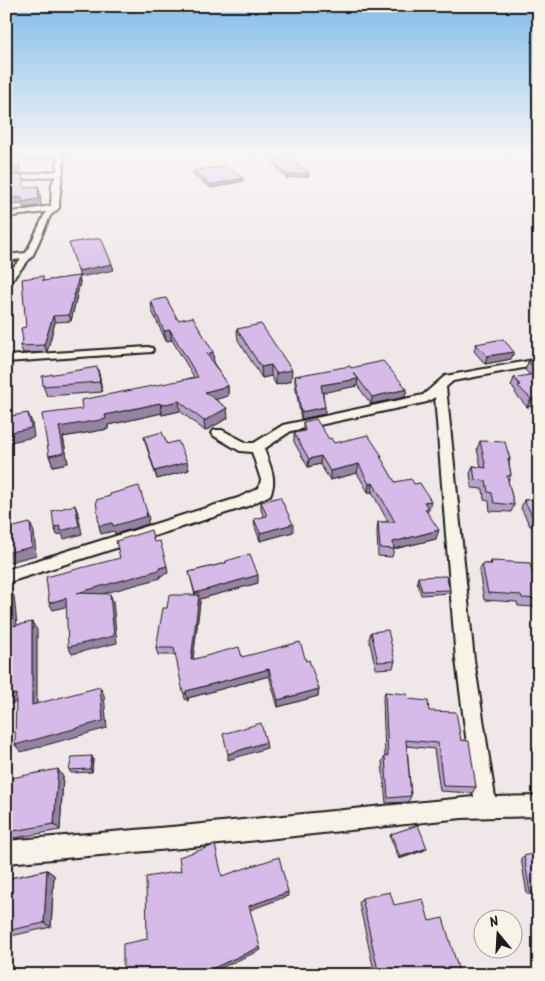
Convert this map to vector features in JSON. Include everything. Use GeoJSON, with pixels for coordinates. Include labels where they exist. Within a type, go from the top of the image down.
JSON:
{"type":"FeatureCollection","features":[{"type":"Feature","properties":{"kind":"street"},"geometry":{"type":"LineString","coordinates":[[6,281],[29,255],[48,215],[55,208],[55,199]]}},
{"type":"Feature","properties":{"kind":"street"},"geometry":{"type":"LineString","coordinates":[[6,215],[55,208]]}},
{"type":"Feature","properties":{"kind":"street"},"geometry":{"type":"LineString","coordinates":[[6,258],[29,255]]}},
{"type":"Feature","properties":{"kind":"street"},"geometry":{"type":"LineString","coordinates":[[6,359],[148,350]]}},
{"type":"Feature","properties":{"kind":"street"},"geometry":{"type":"LineString","coordinates":[[218,433],[245,448],[257,447],[287,428],[427,398],[449,378],[539,362]]}},
{"type":"Feature","properties":{"kind":"street"},"geometry":{"type":"LineString","coordinates":[[440,386],[465,660],[486,808]]}},
{"type":"Feature","properties":{"kind":"street"},"geometry":{"type":"LineString","coordinates":[[6,577],[243,502],[265,491],[268,480],[257,447]]}},
{"type":"Feature","properties":{"kind":"street"},"geometry":{"type":"LineString","coordinates":[[6,852],[182,837],[462,808],[539,806]]}},
{"type":"Feature","properties":{"kind":"building"},"geometry":{"type":"Polygon","coordinates":[[[22,199],[39,199],[39,199],[22,202],[22,199]]]}},
{"type":"Feature","properties":{"kind":"building"},"geometry":{"type":"Polygon","coordinates":[[[101,238],[112,264],[78,271],[69,243],[101,238]]]}},
{"type":"Feature","properties":{"kind":"building"},"geometry":{"type":"Polygon","coordinates":[[[43,276],[43,281],[79,276],[69,315],[53,316],[44,345],[20,346],[23,340],[21,328],[26,327],[22,279],[43,276]]]}},
{"type":"Feature","properties":{"kind":"building"},"geometry":{"type":"Polygon","coordinates":[[[166,298],[178,320],[193,317],[213,352],[207,354],[228,386],[205,392],[227,408],[204,421],[179,401],[161,405],[160,403],[105,415],[106,419],[59,427],[64,453],[49,456],[42,414],[82,409],[81,400],[198,377],[170,330],[164,331],[151,301],[166,298]]]}},
{"type":"Feature","properties":{"kind":"building"},"geometry":{"type":"Polygon","coordinates":[[[261,324],[292,370],[276,373],[271,365],[261,367],[237,329],[261,324]]]}},
{"type":"Feature","properties":{"kind":"building"},"geometry":{"type":"Polygon","coordinates":[[[503,339],[514,352],[487,356],[476,344],[503,339]]]}},
{"type":"Feature","properties":{"kind":"building"},"geometry":{"type":"Polygon","coordinates":[[[539,360],[539,372],[528,362],[539,360]]]}},
{"type":"Feature","properties":{"kind":"building"},"geometry":{"type":"Polygon","coordinates":[[[383,361],[407,389],[372,397],[354,373],[358,379],[321,385],[325,407],[301,412],[295,376],[350,366],[351,368],[383,361]]]}},
{"type":"Feature","properties":{"kind":"building"},"geometry":{"type":"Polygon","coordinates":[[[97,367],[100,382],[43,386],[42,376],[97,367]]]}},
{"type":"Feature","properties":{"kind":"building"},"geometry":{"type":"Polygon","coordinates":[[[539,373],[539,398],[531,399],[518,386],[520,385],[514,378],[539,373]]]}},
{"type":"Feature","properties":{"kind":"building"},"geometry":{"type":"Polygon","coordinates":[[[28,413],[31,428],[6,433],[6,417],[28,413]]]}},
{"type":"Feature","properties":{"kind":"building"},"geometry":{"type":"Polygon","coordinates":[[[316,419],[329,439],[331,438],[334,443],[368,435],[382,456],[380,456],[395,482],[411,479],[414,484],[420,483],[431,501],[424,502],[428,508],[425,509],[439,530],[393,542],[394,549],[380,548],[378,522],[395,522],[373,483],[369,484],[359,464],[330,471],[321,456],[309,459],[294,433],[305,431],[303,422],[316,419]]]}},
{"type":"Feature","properties":{"kind":"building"},"geometry":{"type":"Polygon","coordinates":[[[162,432],[167,444],[178,441],[187,462],[155,471],[144,437],[162,432]]]}},
{"type":"Feature","properties":{"kind":"building"},"geometry":{"type":"Polygon","coordinates":[[[480,441],[505,442],[510,459],[508,459],[511,475],[507,476],[514,505],[494,503],[492,493],[488,492],[486,481],[475,480],[473,466],[486,468],[480,441]]]}},
{"type":"Feature","properties":{"kind":"building"},"geometry":{"type":"Polygon","coordinates":[[[139,486],[147,516],[113,526],[112,523],[99,526],[96,500],[139,486]]]}},
{"type":"Feature","properties":{"kind":"building"},"geometry":{"type":"Polygon","coordinates":[[[280,497],[293,524],[260,533],[254,519],[267,516],[261,502],[280,497]]]}},
{"type":"Feature","properties":{"kind":"building"},"geometry":{"type":"Polygon","coordinates":[[[539,499],[539,518],[534,519],[524,500],[539,499]]]}},
{"type":"Feature","properties":{"kind":"building"},"geometry":{"type":"Polygon","coordinates":[[[75,505],[79,526],[61,531],[60,526],[54,527],[52,511],[75,505]]]}},
{"type":"Feature","properties":{"kind":"building"},"geometry":{"type":"Polygon","coordinates":[[[30,523],[32,547],[6,553],[6,529],[30,523]]]}},
{"type":"Feature","properties":{"kind":"building"},"geometry":{"type":"Polygon","coordinates":[[[151,530],[154,542],[160,541],[167,566],[159,568],[159,570],[77,593],[110,594],[114,636],[68,647],[66,598],[49,603],[46,577],[120,558],[116,541],[151,530]]]}},
{"type":"Feature","properties":{"kind":"building"},"geometry":{"type":"Polygon","coordinates":[[[250,554],[258,575],[195,593],[189,572],[226,563],[226,561],[250,554]]]}},
{"type":"Feature","properties":{"kind":"building"},"geometry":{"type":"Polygon","coordinates":[[[491,561],[530,563],[539,599],[522,598],[521,595],[488,593],[482,564],[492,564],[491,561]]]}},
{"type":"Feature","properties":{"kind":"building"},"geometry":{"type":"Polygon","coordinates":[[[446,576],[450,590],[422,591],[418,577],[446,576]]]}},
{"type":"Feature","properties":{"kind":"building"},"geometry":{"type":"Polygon","coordinates":[[[9,588],[13,626],[32,622],[32,705],[100,687],[103,721],[15,745],[16,694],[6,696],[6,589],[9,588]]]}},
{"type":"Feature","properties":{"kind":"building"},"geometry":{"type":"Polygon","coordinates":[[[169,595],[199,595],[191,660],[239,647],[242,657],[300,642],[306,661],[309,660],[319,689],[278,700],[269,669],[186,691],[186,694],[183,692],[174,648],[156,648],[163,608],[167,608],[169,595]]]}},
{"type":"Feature","properties":{"kind":"building"},"geometry":{"type":"Polygon","coordinates":[[[388,630],[395,661],[378,662],[371,632],[388,630]]]}},
{"type":"Feature","properties":{"kind":"building"},"geometry":{"type":"Polygon","coordinates":[[[385,692],[407,694],[408,699],[428,701],[429,711],[456,712],[461,740],[469,741],[476,787],[443,786],[438,743],[406,740],[411,796],[388,798],[385,756],[388,756],[385,692]]]}},
{"type":"Feature","properties":{"kind":"building"},"geometry":{"type":"Polygon","coordinates":[[[261,723],[266,742],[228,754],[223,734],[261,723]]]}},
{"type":"Feature","properties":{"kind":"building"},"geometry":{"type":"Polygon","coordinates":[[[92,756],[90,769],[69,770],[72,757],[92,756]]]}},
{"type":"Feature","properties":{"kind":"building"},"geometry":{"type":"Polygon","coordinates":[[[58,769],[54,824],[8,832],[9,821],[6,821],[6,779],[58,769]]]}},
{"type":"Feature","properties":{"kind":"building"},"geometry":{"type":"Polygon","coordinates":[[[418,825],[427,848],[400,857],[391,834],[418,825]]]}},
{"type":"Feature","properties":{"kind":"building"},"geometry":{"type":"Polygon","coordinates":[[[215,845],[222,876],[279,857],[288,892],[249,906],[260,947],[198,975],[123,975],[123,944],[147,939],[146,877],[181,871],[179,857],[215,845]]]}},
{"type":"Feature","properties":{"kind":"building"},"geometry":{"type":"Polygon","coordinates":[[[536,853],[539,868],[539,893],[530,892],[524,856],[536,853]]]}},
{"type":"Feature","properties":{"kind":"building"},"geometry":{"type":"Polygon","coordinates":[[[47,870],[44,923],[6,931],[6,879],[47,870]]]}},
{"type":"Feature","properties":{"kind":"building"},"geometry":{"type":"Polygon","coordinates":[[[390,892],[394,905],[423,899],[429,921],[443,918],[460,975],[379,975],[362,898],[390,892]]]}}]}
